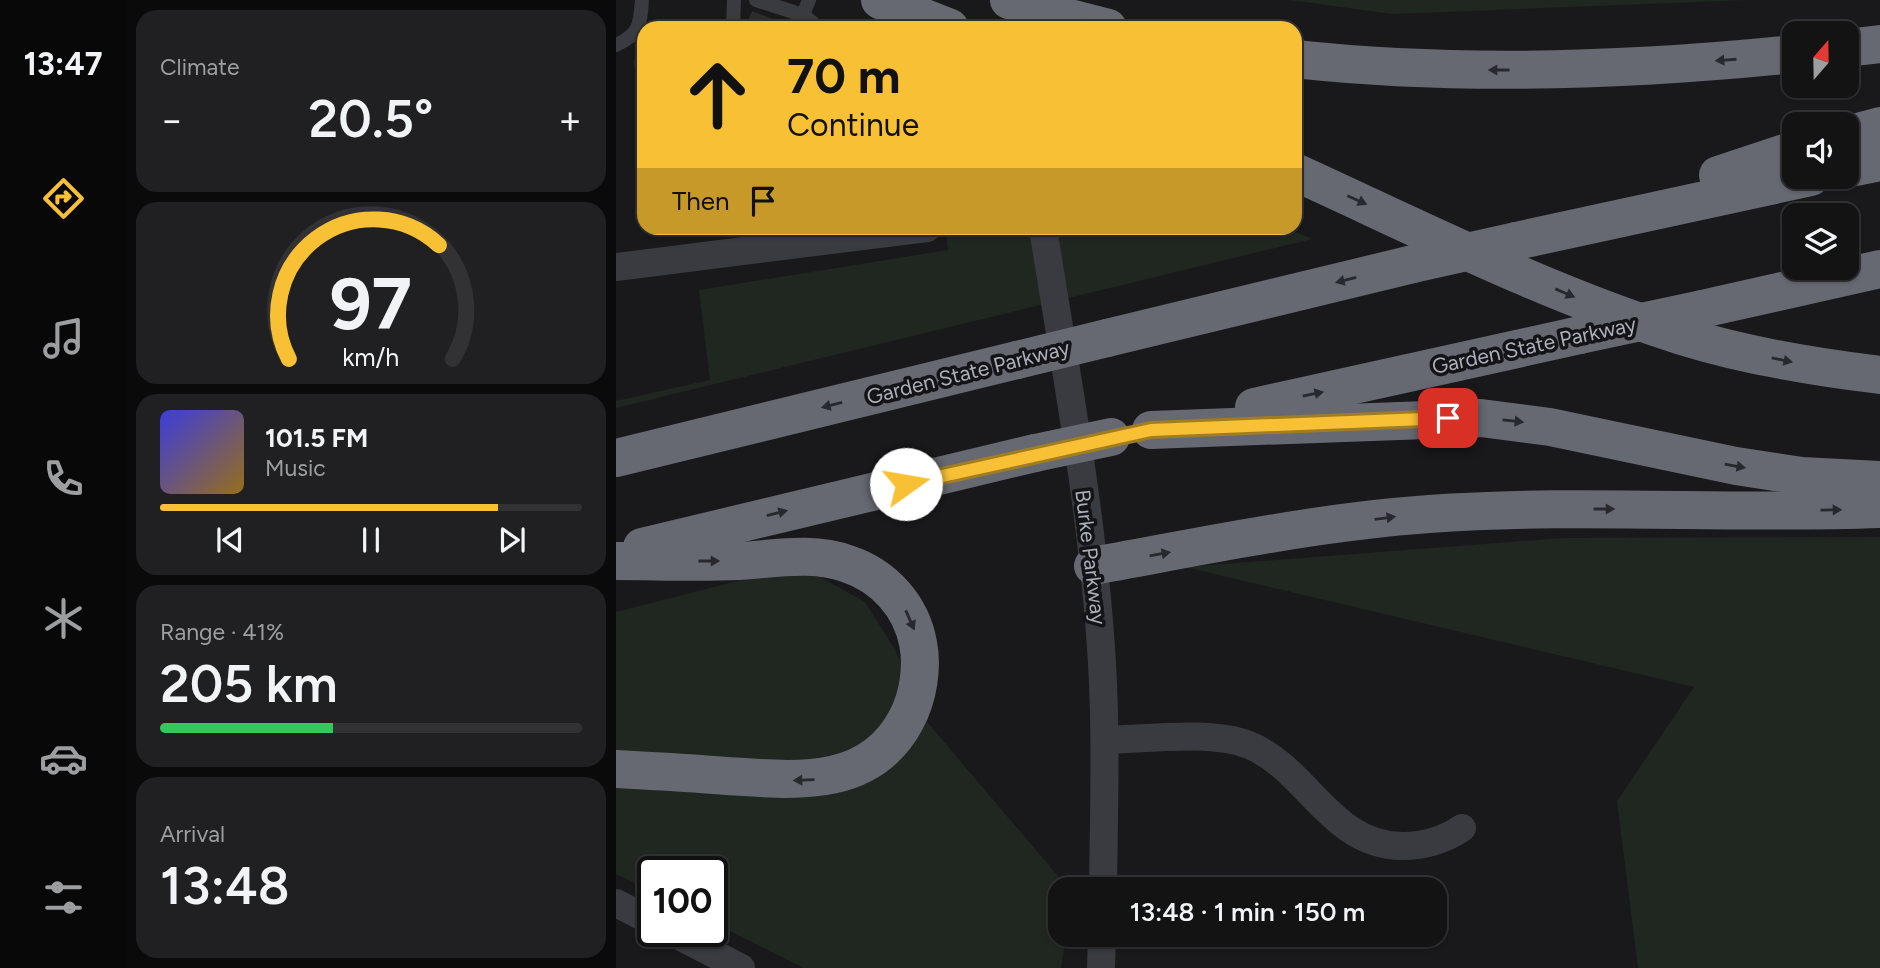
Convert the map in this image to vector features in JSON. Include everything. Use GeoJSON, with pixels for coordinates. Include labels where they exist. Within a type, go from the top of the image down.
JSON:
{"type":"FeatureCollection","features":[{"type":"Feature","properties":{"kind":"highway"},"geometry":{"type":"LineString","coordinates":[[1009,0],[1081,21]]}},
{"type":"Feature","properties":{"kind":"highway"},"geometry":{"type":"LineString","coordinates":[[899,13],[926,21]]}},
{"type":"Feature","properties":{"kind":"highway"},"geometry":{"type":"LineString","coordinates":[[1859,46],[1880,44]]}},
{"type":"Feature","properties":{"kind":"highway"},"geometry":{"type":"LineString","coordinates":[[1302,60],[1411,69],[1552,70],[1782,55]]}},
{"type":"Feature","properties":{"kind":"highway"},"geometry":{"type":"LineString","coordinates":[[1859,132],[1880,126]]}},
{"type":"Feature","properties":{"kind":"highway"},"geometry":{"type":"LineString","coordinates":[[1516,241],[1782,154]]}},
{"type":"Feature","properties":{"kind":"highway"},"geometry":{"type":"LineString","coordinates":[[1859,166],[1880,162]]}},
{"type":"Feature","properties":{"kind":"highway"},"geometry":{"type":"LineString","coordinates":[[1302,175],[1553,289],[1641,323],[1785,361],[1880,375]]}},
{"type":"Feature","properties":{"kind":"highway","name":"Garden State Parkway"},"geometry":{"type":"LineString","coordinates":[[616,458],[1413,264],[1782,183]]}},
{"type":"Feature","properties":{"kind":"highway","name":"Garden State Parkway"},"geometry":{"type":"LineString","coordinates":[[616,554],[785,511],[1035,453],[1151,430],[1880,269]]}},
{"type":"Feature","properties":{"kind":"highway"},"geometry":{"type":"LineString","coordinates":[[1151,430],[1481,418],[1550,426],[1747,468],[1880,480]]}},
{"type":"Feature","properties":{"kind":"highway"},"geometry":{"type":"LineString","coordinates":[[1093,566],[1306,528],[1429,514],[1535,508],[1880,509]]}},
{"type":"Feature","properties":{"kind":"highway"},"geometry":{"type":"LineString","coordinates":[[616,561],[737,561],[807,556],[850,564],[883,583],[902,604],[915,630],[920,660],[914,703],[901,730],[879,754],[851,770],[802,781],[616,769]]}},
{"type":"Feature","properties":{"kind":"street"},"geometry":{"type":"LineString","coordinates":[[1026,0],[1026,21]]}},
{"type":"Feature","properties":{"kind":"street"},"geometry":{"type":"LineString","coordinates":[[616,267],[878,235]]}},
{"type":"Feature","properties":{"kind":"street","name":"Burke Parkway"},"geometry":{"type":"LineString","coordinates":[[1045,235],[1093,566],[1101,643],[1105,740],[1103,877]]}},
{"type":"Feature","properties":{"kind":"street"},"geometry":{"type":"LineString","coordinates":[[1105,740],[1213,738],[1245,743],[1285,767],[1331,817],[1376,843],[1402,846],[1430,843],[1447,838],[1462,828]]}},
{"type":"Feature","properties":{"kind":"street"},"geometry":{"type":"LineString","coordinates":[[616,903],[637,914]]}},
{"type":"Feature","properties":{"kind":"street"},"geometry":{"type":"LineString","coordinates":[[701,947],[741,968]]}},
{"type":"Feature","properties":{"kind":"street"},"geometry":{"type":"LineString","coordinates":[[1101,968],[1102,947]]}},
{"type":"Feature","properties":{"kind":"lane"},"geometry":{"type":"LineString","coordinates":[[640,21],[642,0]]}},
{"type":"Feature","properties":{"kind":"lane"},"geometry":{"type":"LineString","coordinates":[[733,21],[734,0]]}},
{"type":"Feature","properties":{"kind":"lane"},"geometry":{"type":"LineString","coordinates":[[756,0],[803,15],[810,21]]}},
{"type":"Feature","properties":{"kind":"lane"},"geometry":{"type":"LineString","coordinates":[[803,15],[809,0]]}},
{"type":"Feature","properties":{"kind":"lane"},"geometry":{"type":"LineString","coordinates":[[616,44],[632,37],[637,27]]}},
{"type":"Feature","properties":{"kind":"shaded area"},"geometry":{"type":"Polygon","coordinates":[[[1290,0],[1746,0],[1392,14],[1290,0]]]}},
{"type":"Feature","properties":{"kind":"shaded area"},"geometry":{"type":"Polygon","coordinates":[[[947,235],[1302,235],[1312,239],[616,408],[616,401],[710,380],[699,290],[948,250],[947,235]]]}},
{"type":"Feature","properties":{"kind":"shaded area"},"geometry":{"type":"Polygon","coordinates":[[[1880,537],[1880,968],[1638,968],[1617,801],[1694,687],[1185,567],[1563,538],[1880,537]]]}},
{"type":"Feature","properties":{"kind":"shaded area"},"geometry":{"type":"Polygon","coordinates":[[[769,573],[820,577],[865,602],[894,648],[928,723],[1059,877],[1048,877],[1048,947],[1064,947],[1061,968],[804,968],[728,930],[728,856],[637,856],[637,884],[616,874],[616,612],[769,573]]]}},
{"type":"Feature","properties":{"kind":"building"},"geometry":{"type":"Polygon","coordinates":[[[752,11],[778,21],[748,21],[752,11]]]}},
{"type":"Feature","properties":{"kind":"building"},"geometry":{"type":"Polygon","coordinates":[[[634,60],[637,60],[637,93],[634,60]]]}},
{"type":"Feature","properties":{"kind":"route"},"geometry":{"type":"LineString","coordinates":[[906,484],[1035,453],[1151,430],[1448,418]]}}]}
